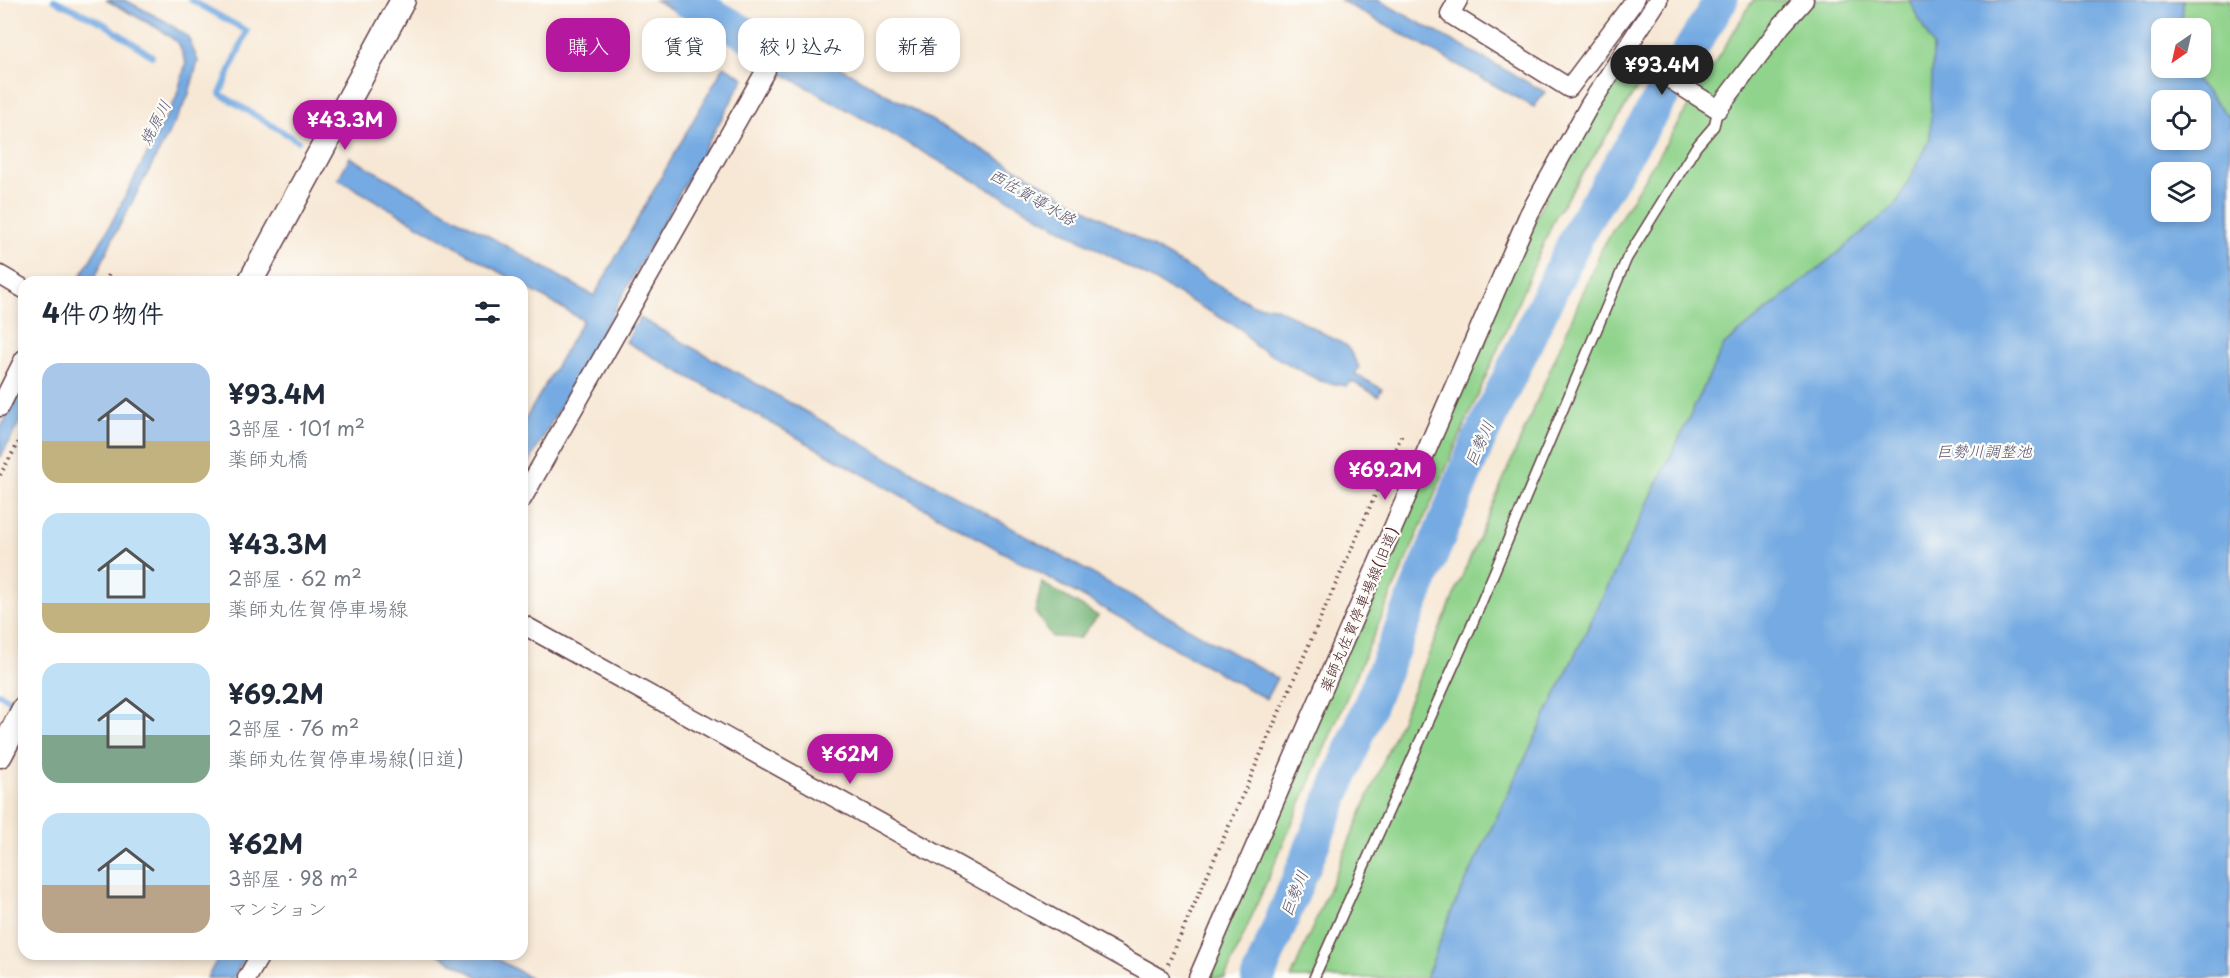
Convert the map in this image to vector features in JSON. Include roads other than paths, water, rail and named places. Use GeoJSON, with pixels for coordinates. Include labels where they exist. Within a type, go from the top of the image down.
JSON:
{"type":"FeatureCollection","features":[{"type":"Feature","properties":{"kind":"main road"},"geometry":{"type":"LineString","coordinates":[[253,276],[403,0]]}},
{"type":"Feature","properties":{"kind":"main road"},"geometry":{"type":"LineString","coordinates":[[0,755],[18,720]]}},
{"type":"Feature","properties":{"kind":"street"},"geometry":{"type":"LineString","coordinates":[[1458,0],[1450,14],[1569,88],[1635,0]]}},
{"type":"Feature","properties":{"kind":"street","name":"薬師丸佐賀停車場線(旧道)"},"geometry":{"type":"LineString","coordinates":[[1198,978],[1524,224],[1563,151],[1658,0]]}},
{"type":"Feature","properties":{"kind":"street"},"geometry":{"type":"LineString","coordinates":[[1625,51],[1718,109],[1780,26],[1804,0]]}},
{"type":"Feature","properties":{"kind":"street"},"geometry":{"type":"LineString","coordinates":[[528,488],[765,72]]}},
{"type":"Feature","properties":{"kind":"street"},"geometry":{"type":"LineString","coordinates":[[0,275],[18,286]]}},
{"type":"Feature","properties":{"kind":"street"},"geometry":{"type":"LineString","coordinates":[[0,407],[18,371]]}},
{"type":"Feature","properties":{"kind":"street"},"geometry":{"type":"LineString","coordinates":[[528,627],[1163,973]]}},
{"type":"Feature","properties":{"kind":"street"},"geometry":{"type":"LineString","coordinates":[[248,978],[258,960]]}},
{"type":"Feature","properties":{"kind":"lane"},"geometry":{"type":"LineString","coordinates":[[1314,978],[1471,627],[1627,258],[1696,147],[1714,126],[1718,109]]}},
{"type":"Feature","properties":{"kind":"water"},"geometry":{"type":"Polygon","coordinates":[[[106,0],[125,0],[165,21],[188,37],[198,61],[188,97],[113,238],[96,276],[81,276],[105,235],[176,98],[186,63],[179,44],[161,30],[106,0]]]}},
{"type":"Feature","properties":{"kind":"water"},"geometry":{"type":"Polygon","coordinates":[[[655,0],[716,0],[724,5],[720,14],[738,24],[738,36],[726,30],[726,18],[687,18],[655,0]]]}},
{"type":"Feature","properties":{"kind":"water"},"geometry":{"type":"Polygon","coordinates":[[[1340,0],[1378,0],[1545,92],[1534,107],[1340,0]]]}},
{"type":"Feature","properties":{"kind":"water","name":"巨勢川調整池"},"geometry":{"type":"Polygon","coordinates":[[[1909,0],[2183,0],[2181,18],[2151,18],[2151,78],[2194,78],[2205,90],[2151,90],[2151,150],[2211,150],[2211,97],[2230,118],[2230,978],[1426,978],[1452,910],[1724,345],[1896,205],[1930,138],[1933,46],[1909,0]]]}},
{"type":"Feature","properties":{"kind":"water"},"geometry":{"type":"Polygon","coordinates":[[[726,67],[744,78],[528,464],[528,415],[583,320],[528,288],[528,276],[507,276],[338,179],[350,157],[594,296],[721,72],[726,72],[726,67]]]}},
{"type":"Feature","properties":{"kind":"water"},"geometry":{"type":"Polygon","coordinates":[[[848,72],[1253,305],[1275,307],[1347,346],[1359,367],[1355,374],[1382,389],[1378,396],[1351,381],[1346,386],[1320,381],[1255,346],[1241,329],[781,73],[848,72]]]}},
{"type":"Feature","properties":{"kind":"water"},"geometry":{"type":"Polygon","coordinates":[[[640,318],[1277,678],[1266,699],[626,342],[640,318]]]}},
{"type":"Feature","properties":{"kind":"water"},"geometry":{"type":"Polygon","coordinates":[[[18,394],[18,425],[0,458],[0,429],[18,394]]]}},
{"type":"Feature","properties":{"kind":"water"},"geometry":{"type":"Polygon","coordinates":[[[217,960],[244,960],[233,978],[207,978],[217,960]]]}},
{"type":"Feature","properties":{"kind":"water"},"geometry":{"type":"Polygon","coordinates":[[[448,960],[499,960],[531,978],[480,978],[448,960]]]}},
{"type":"Feature","properties":{"kind":"waterway"},"geometry":{"type":"LineString","coordinates":[[54,0],[103,23],[152,56]]}},
{"type":"Feature","properties":{"kind":"waterway"},"geometry":{"type":"LineString","coordinates":[[191,0],[247,31],[220,94],[298,141]]}},
{"type":"Feature","properties":{"kind":"waterway","name":"西佐賀導水路"},"geometry":{"type":"LineString","coordinates":[[686,0],[738,29]]}},
{"type":"Feature","properties":{"kind":"waterway","name":"巨勢川"},"geometry":{"type":"LineString","coordinates":[[1258,978],[1477,444],[1583,224],[1721,0]]}},
{"type":"Feature","properties":{"kind":"waterway"},"geometry":{"type":"LineString","coordinates":[[605,312],[641,332]]}},
{"type":"Feature","properties":{"kind":"waterway"},"geometry":{"type":"LineString","coordinates":[[0,694],[8,699]]}},
{"type":"Feature","properties":{"kind":"water label","name":"焼原川"},"geometry":{"type":"Point","coordinates":[154,122]}}]}
